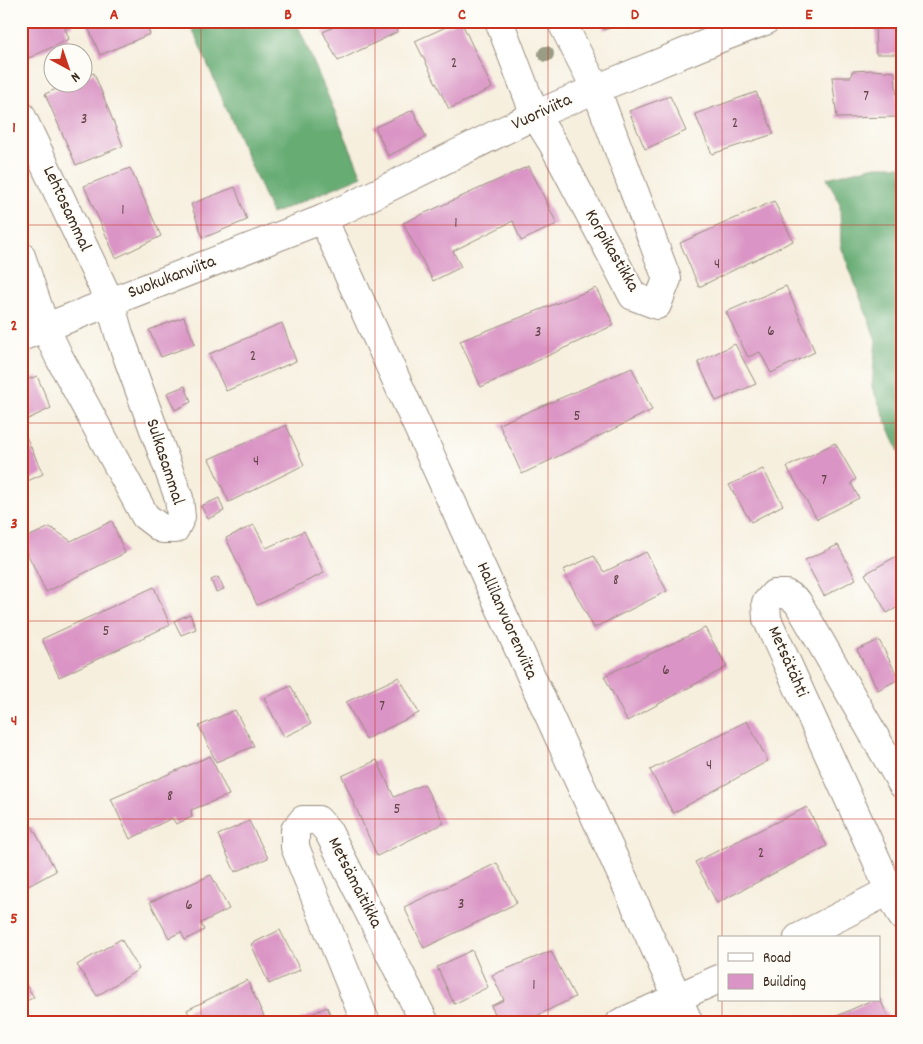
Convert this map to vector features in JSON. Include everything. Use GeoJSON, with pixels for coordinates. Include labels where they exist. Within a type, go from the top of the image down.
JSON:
{"type":"FeatureCollection","features":[{"type":"Feature","properties":{"kind":"street"},"geometry":{"type":"LineString","coordinates":[[499,21],[535,115]]}},
{"type":"Feature","properties":{"kind":"street"},"geometry":{"type":"LineString","coordinates":[[561,21],[596,89]]}},
{"type":"Feature","properties":{"kind":"street","name":"Vuoriviita"},"geometry":{"type":"LineString","coordinates":[[324,219],[535,115],[765,21]]}},
{"type":"Feature","properties":{"kind":"street","name":"Korpikastikka"},"geometry":{"type":"LineString","coordinates":[[535,115],[633,296],[657,305],[667,280],[596,89]]}},
{"type":"Feature","properties":{"kind":"street","name":"Lehtosammal"},"geometry":{"type":"LineString","coordinates":[[21,116],[110,302]]}},
{"type":"Feature","properties":{"kind":"street","name":"Suokukanviita"},"geometry":{"type":"LineString","coordinates":[[33,332],[324,219]]}},
{"type":"Feature","properties":{"kind":"street","name":"Hallilanvuorenviita"},"geometry":{"type":"LineString","coordinates":[[324,219],[689,1023]]}},
{"type":"Feature","properties":{"kind":"street"},"geometry":{"type":"LineString","coordinates":[[21,256],[33,332]]}},
{"type":"Feature","properties":{"kind":"street","name":"Sulkasammal"},"geometry":{"type":"LineString","coordinates":[[33,332],[59,357],[146,516],[162,529],[174,529],[181,516],[179,498],[119,334],[110,302]]}},
{"type":"Feature","properties":{"kind":"street","name":"Metsätähti"},"geometry":{"type":"LineString","coordinates":[[895,887],[877,861],[767,619],[766,603],[774,594],[786,594],[797,601],[902,784]]}},
{"type":"Feature","properties":{"kind":"street","name":"Metsämaitikka"},"geometry":{"type":"LineString","coordinates":[[366,1023],[295,847],[295,830],[303,820],[318,820],[328,831],[426,1023]]}},
{"type":"Feature","properties":{"kind":"street"},"geometry":{"type":"LineString","coordinates":[[802,936],[895,887],[902,916]]}},
{"type":"Feature","properties":{"kind":"street"},"geometry":{"type":"LineString","coordinates":[[620,1023],[718,979]]}},
{"type":"Feature","properties":{"kind":"green space"},"geometry":{"type":"Polygon","coordinates":[[[189,21],[296,21],[362,176],[272,214],[189,21]]]}},
{"type":"Feature","properties":{"kind":"green space"},"geometry":{"type":"Polygon","coordinates":[[[875,166],[902,166],[902,459],[872,387],[876,340],[841,246],[840,204],[827,178],[875,166]]]}},
{"type":"Feature","properties":{"kind":"building"},"geometry":{"type":"Polygon","coordinates":[[[21,21],[71,21],[73,26],[65,28],[69,39],[63,42],[42,42],[42,52],[29,58],[21,43],[21,21]]]}},
{"type":"Feature","properties":{"kind":"building"},"geometry":{"type":"Polygon","coordinates":[[[145,21],[150,34],[100,55],[86,22],[145,21]]]}},
{"type":"Feature","properties":{"kind":"building"},"geometry":{"type":"Polygon","coordinates":[[[347,21],[392,21],[397,32],[338,61],[323,32],[347,21]]]}},
{"type":"Feature","properties":{"kind":"building"},"geometry":{"type":"Polygon","coordinates":[[[461,21],[492,88],[449,109],[415,41],[461,21]]]}},
{"type":"Feature","properties":{"kind":"building"},"geometry":{"type":"Polygon","coordinates":[[[600,21],[627,21],[604,30],[600,21]]]}},
{"type":"Feature","properties":{"kind":"building"},"geometry":{"type":"Polygon","coordinates":[[[875,21],[902,23],[902,54],[876,54],[875,21]]]}},
{"type":"Feature","properties":{"kind":"building"},"geometry":{"type":"Polygon","coordinates":[[[852,71],[895,72],[898,117],[837,118],[832,77],[851,77],[852,71]]]}},
{"type":"Feature","properties":{"kind":"building"},"geometry":{"type":"Polygon","coordinates":[[[94,73],[123,146],[76,165],[45,94],[50,92],[92,92],[92,74],[94,73]]]}},
{"type":"Feature","properties":{"kind":"building"},"geometry":{"type":"Polygon","coordinates":[[[756,92],[774,134],[712,154],[695,114],[756,92]]]}},
{"type":"Feature","properties":{"kind":"building"},"geometry":{"type":"Polygon","coordinates":[[[670,96],[686,131],[645,149],[629,111],[670,96]]]}},
{"type":"Feature","properties":{"kind":"building"},"geometry":{"type":"Polygon","coordinates":[[[413,110],[426,137],[388,156],[375,127],[413,110]]]}},
{"type":"Feature","properties":{"kind":"building"},"geometry":{"type":"Polygon","coordinates":[[[529,166],[557,224],[521,241],[513,221],[453,251],[461,267],[433,281],[403,223],[529,166]]]}},
{"type":"Feature","properties":{"kind":"building"},"geometry":{"type":"Polygon","coordinates":[[[130,168],[161,236],[116,258],[84,186],[130,168]]]}},
{"type":"Feature","properties":{"kind":"building"},"geometry":{"type":"Polygon","coordinates":[[[235,187],[247,220],[203,238],[191,204],[235,187]]]}},
{"type":"Feature","properties":{"kind":"building"},"geometry":{"type":"Polygon","coordinates":[[[774,201],[793,241],[699,287],[680,243],[774,201]]]}},
{"type":"Feature","properties":{"kind":"building"},"geometry":{"type":"Polygon","coordinates":[[[786,286],[815,352],[771,373],[760,352],[748,357],[726,312],[786,286]]]}},
{"type":"Feature","properties":{"kind":"building"},"geometry":{"type":"Polygon","coordinates":[[[596,288],[614,325],[481,387],[460,341],[596,288]]]}},
{"type":"Feature","properties":{"kind":"building"},"geometry":{"type":"Polygon","coordinates":[[[184,317],[195,344],[161,357],[149,330],[184,317]]]}},
{"type":"Feature","properties":{"kind":"building"},"geometry":{"type":"Polygon","coordinates":[[[282,323],[296,361],[226,391],[209,354],[282,323]]]}},
{"type":"Feature","properties":{"kind":"building"},"geometry":{"type":"Polygon","coordinates":[[[735,344],[756,384],[716,401],[698,362],[735,344]]]}},
{"type":"Feature","properties":{"kind":"building"},"geometry":{"type":"Polygon","coordinates":[[[632,368],[652,410],[522,474],[499,424],[632,368]]]}},
{"type":"Feature","properties":{"kind":"building"},"geometry":{"type":"Polygon","coordinates":[[[37,376],[51,408],[24,421],[21,416],[21,382],[37,376]]]}},
{"type":"Feature","properties":{"kind":"building"},"geometry":{"type":"Polygon","coordinates":[[[185,386],[191,402],[175,410],[167,393],[185,386]]]}},
{"type":"Feature","properties":{"kind":"building"},"geometry":{"type":"Polygon","coordinates":[[[286,425],[304,465],[229,502],[209,459],[286,425]]]}},
{"type":"Feature","properties":{"kind":"building"},"geometry":{"type":"Polygon","coordinates":[[[24,432],[43,474],[21,484],[21,433],[24,432]]]}},
{"type":"Feature","properties":{"kind":"building"},"geometry":{"type":"Polygon","coordinates":[[[835,443],[856,479],[851,483],[859,498],[817,519],[787,467],[835,443]]]}},
{"type":"Feature","properties":{"kind":"building"},"geometry":{"type":"Polygon","coordinates":[[[763,469],[783,505],[751,522],[729,485],[763,469]]]}},
{"type":"Feature","properties":{"kind":"building"},"geometry":{"type":"Polygon","coordinates":[[[219,498],[224,511],[208,519],[201,506],[219,498]]]}},
{"type":"Feature","properties":{"kind":"building"},"geometry":{"type":"Polygon","coordinates":[[[112,521],[125,553],[46,592],[21,540],[50,527],[71,541],[112,521]]]}},
{"type":"Feature","properties":{"kind":"building"},"geometry":{"type":"Polygon","coordinates":[[[254,525],[266,548],[304,531],[324,573],[257,605],[226,538],[254,525]]]}},
{"type":"Feature","properties":{"kind":"building"},"geometry":{"type":"Polygon","coordinates":[[[838,545],[856,579],[824,596],[805,560],[838,545]]]}},
{"type":"Feature","properties":{"kind":"building"},"geometry":{"type":"Polygon","coordinates":[[[646,552],[667,591],[594,628],[563,570],[594,556],[604,572],[646,552]]]}},
{"type":"Feature","properties":{"kind":"building"},"geometry":{"type":"Polygon","coordinates":[[[902,553],[902,605],[887,613],[865,574],[902,553]]]}},
{"type":"Feature","properties":{"kind":"building"},"geometry":{"type":"Polygon","coordinates":[[[218,577],[224,589],[216,592],[211,580],[218,577]]]}},
{"type":"Feature","properties":{"kind":"building"},"geometry":{"type":"Polygon","coordinates":[[[154,587],[170,625],[59,677],[42,639],[154,587]]]}},
{"type":"Feature","properties":{"kind":"building"},"geometry":{"type":"Polygon","coordinates":[[[190,614],[196,629],[181,635],[174,621],[190,614]]]}},
{"type":"Feature","properties":{"kind":"building"},"geometry":{"type":"Polygon","coordinates":[[[705,628],[727,667],[627,721],[604,676],[705,628]]]}},
{"type":"Feature","properties":{"kind":"building"},"geometry":{"type":"Polygon","coordinates":[[[879,640],[899,679],[878,690],[857,650],[879,640]]]}},
{"type":"Feature","properties":{"kind":"building"},"geometry":{"type":"Polygon","coordinates":[[[399,677],[419,713],[366,739],[346,702],[399,677]]]}},
{"type":"Feature","properties":{"kind":"building"},"geometry":{"type":"Polygon","coordinates":[[[291,686],[311,724],[284,737],[264,698],[291,686]]]}},
{"type":"Feature","properties":{"kind":"building"},"geometry":{"type":"Polygon","coordinates":[[[235,710],[254,746],[216,762],[199,726],[235,710]]]}},
{"type":"Feature","properties":{"kind":"building"},"geometry":{"type":"Polygon","coordinates":[[[747,721],[768,761],[673,813],[650,770],[747,721]]]}},
{"type":"Feature","properties":{"kind":"building"},"geometry":{"type":"Polygon","coordinates":[[[210,756],[229,795],[191,810],[192,817],[176,824],[172,818],[130,839],[111,799],[210,756]]]}},
{"type":"Feature","properties":{"kind":"building"},"geometry":{"type":"Polygon","coordinates":[[[377,760],[394,797],[424,784],[444,823],[377,856],[342,776],[377,760]]]}},
{"type":"Feature","properties":{"kind":"building"},"geometry":{"type":"Polygon","coordinates":[[[807,807],[827,846],[717,903],[695,862],[807,807]]]}},
{"type":"Feature","properties":{"kind":"building"},"geometry":{"type":"Polygon","coordinates":[[[249,821],[268,858],[235,872],[218,835],[249,821]]]}},
{"type":"Feature","properties":{"kind":"building"},"geometry":{"type":"Polygon","coordinates":[[[32,826],[56,871],[21,890],[21,832],[32,826]]]}},
{"type":"Feature","properties":{"kind":"building"},"geometry":{"type":"Polygon","coordinates":[[[497,863],[517,903],[424,948],[404,907],[497,863]]]}},
{"type":"Feature","properties":{"kind":"building"},"geometry":{"type":"Polygon","coordinates":[[[211,875],[229,909],[201,923],[204,930],[185,940],[181,932],[169,938],[150,902],[211,875]]]}},
{"type":"Feature","properties":{"kind":"building"},"geometry":{"type":"Polygon","coordinates":[[[280,930],[300,970],[269,984],[251,944],[280,930]]]}},
{"type":"Feature","properties":{"kind":"building"},"geometry":{"type":"Polygon","coordinates":[[[121,939],[139,969],[97,996],[77,965],[121,939]]]}},
{"type":"Feature","properties":{"kind":"building"},"geometry":{"type":"Polygon","coordinates":[[[472,950],[488,987],[454,1004],[437,967],[472,950]]]}},
{"type":"Feature","properties":{"kind":"building"},"geometry":{"type":"Polygon","coordinates":[[[551,951],[575,997],[522,1023],[500,1023],[491,1006],[504,1000],[492,975],[551,951]]]}},
{"type":"Feature","properties":{"kind":"building"},"geometry":{"type":"Polygon","coordinates":[[[21,978],[34,997],[21,1004],[21,978]]]}},
{"type":"Feature","properties":{"kind":"building"},"geometry":{"type":"Polygon","coordinates":[[[247,980],[267,1023],[193,1023],[187,1010],[247,980]]]}},
{"type":"Feature","properties":{"kind":"building"},"geometry":{"type":"Polygon","coordinates":[[[880,999],[891,1023],[822,1023],[868,1002],[880,1002],[880,999]]]}},
{"type":"Feature","properties":{"kind":"building"},"geometry":{"type":"Polygon","coordinates":[[[327,1007],[334,1023],[300,1023],[299,1020],[327,1007]]]}}]}
